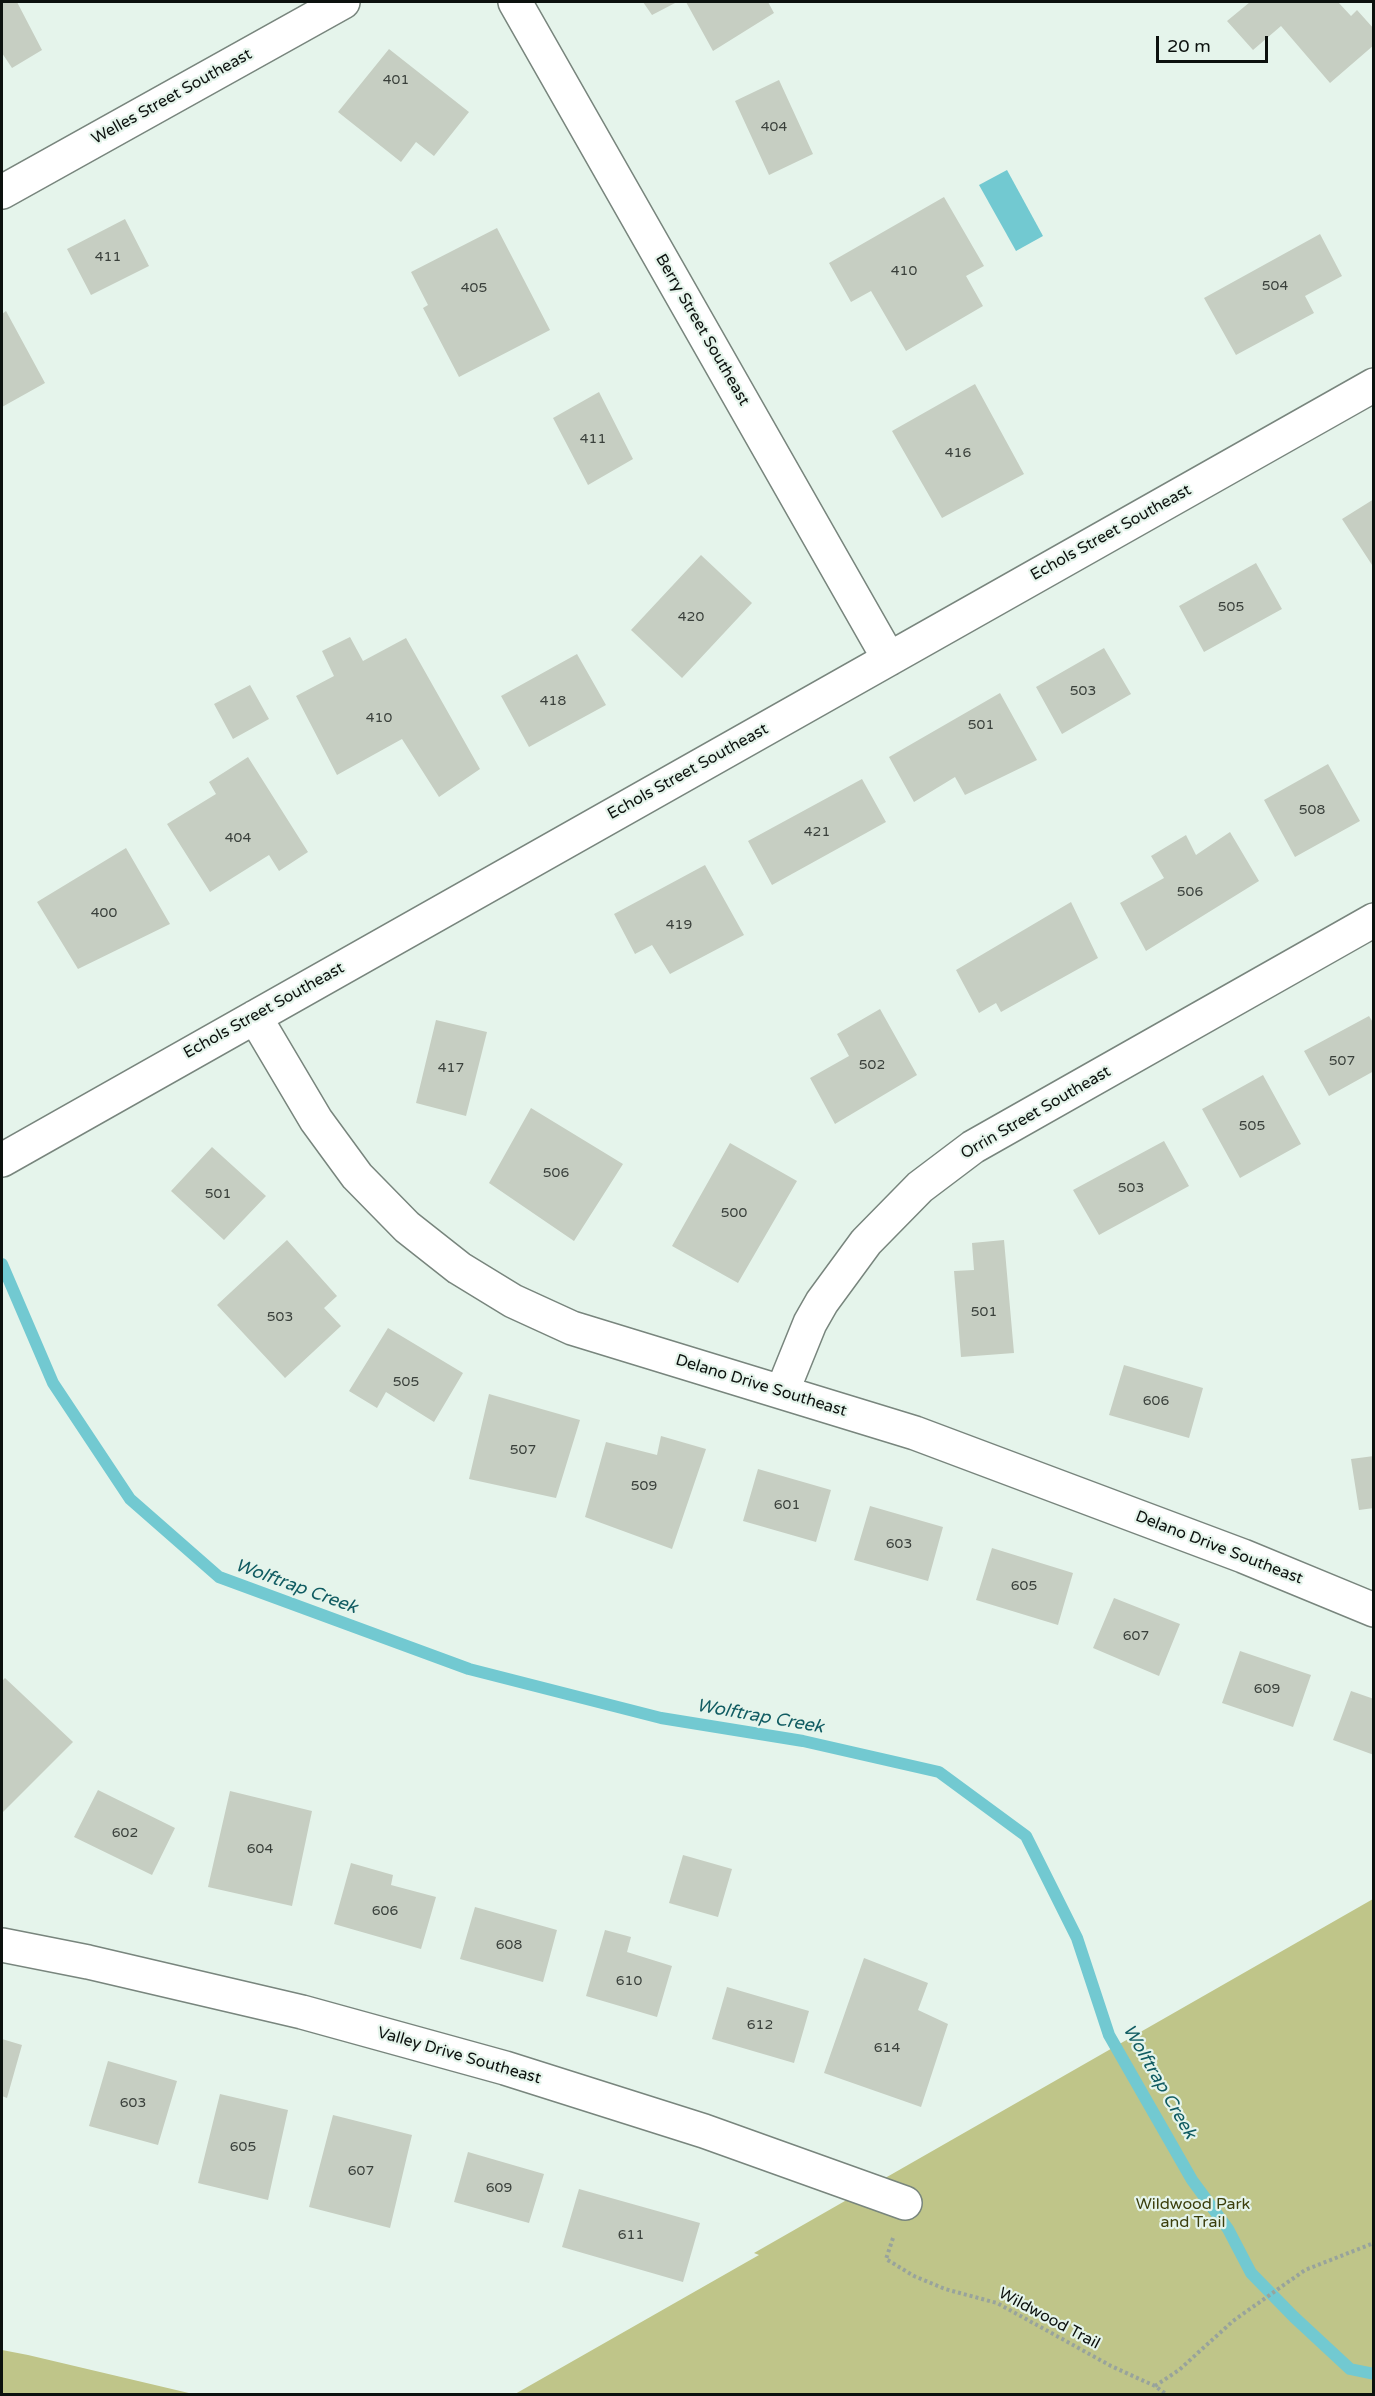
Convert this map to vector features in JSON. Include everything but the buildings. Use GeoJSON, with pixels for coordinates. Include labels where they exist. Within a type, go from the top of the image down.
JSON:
{"type":"FeatureCollection","features":[{"type":"Feature","properties":{"kind":"street","name":"Welles Street Southeast"},"geometry":{"type":"LineString","coordinates":[[2,192],[343,2]]}},
{"type":"Feature","properties":{"kind":"street","name":"Berry Street Southeast"},"geometry":{"type":"LineString","coordinates":[[515,2],[889,659]]}},
{"type":"Feature","properties":{"kind":"street","name":"Echols Street Southeast"},"geometry":{"type":"LineString","coordinates":[[2,1160],[1374,385]]}},
{"type":"Feature","properties":{"kind":"street","name":"Orrin Street Southeast"},"geometry":{"type":"LineString","coordinates":[[782,1392],[810,1323],[822,1302],[866,1242],[920,1187],[973,1147],[1374,920]]}},
{"type":"Feature","properties":{"kind":"street","name":"Delano Drive Southeast"},"geometry":{"type":"LineString","coordinates":[[255,1017],[316,1120],[357,1176],[407,1227],[459,1268],[513,1301],[573,1328],[915,1433],[1243,1556],[1374,1610]]}},
{"type":"Feature","properties":{"kind":"street","name":"Valley Drive Southeast"},"geometry":{"type":"LineString","coordinates":[[2,1946],[88,1962],[302,2012],[505,2068],[704,2131],[906,2203]]}},
{"type":"Feature","properties":{"kind":"path","name":"Wildwood Trail"},"geometry":{"type":"LineString","coordinates":[[906,2203],[886,2259],[914,2276],[945,2289],[997,2303],[1111,2366],[1155,2386],[1166,2394]]}},
{"type":"Feature","properties":{"kind":"path"},"geometry":{"type":"LineString","coordinates":[[1155,2386],[1179,2370],[1233,2321],[1305,2270],[1374,2243]]}},
{"type":"Feature","properties":{"kind":"green space","name":"Wildwood Park and Trail"},"geometry":{"type":"Polygon","coordinates":[[[1373,1899],[1373,2394],[515,2394],[759,2255],[754,2253],[1373,1899]]]}},
{"type":"Feature","properties":{"kind":"green space"},"geometry":{"type":"Polygon","coordinates":[[[2,2350],[28,2355],[193,2394],[2,2394],[2,2350]]]}},
{"type":"Feature","properties":{"kind":"water"},"geometry":{"type":"Polygon","coordinates":[[[1007,170],[1043,236],[1016,251],[979,185],[1007,170]]]}},
{"type":"Feature","properties":{"kind":"waterway","name":"Wolftrap Creek"},"geometry":{"type":"LineString","coordinates":[[2,1264],[53,1383],[130,1499],[219,1577],[469,1669],[661,1718],[803,1741],[939,1772],[1026,1836],[1077,1938],[1109,2035],[1192,2180],[1228,2229],[1251,2273],[1350,2369],[1374,2374]]}}]}
